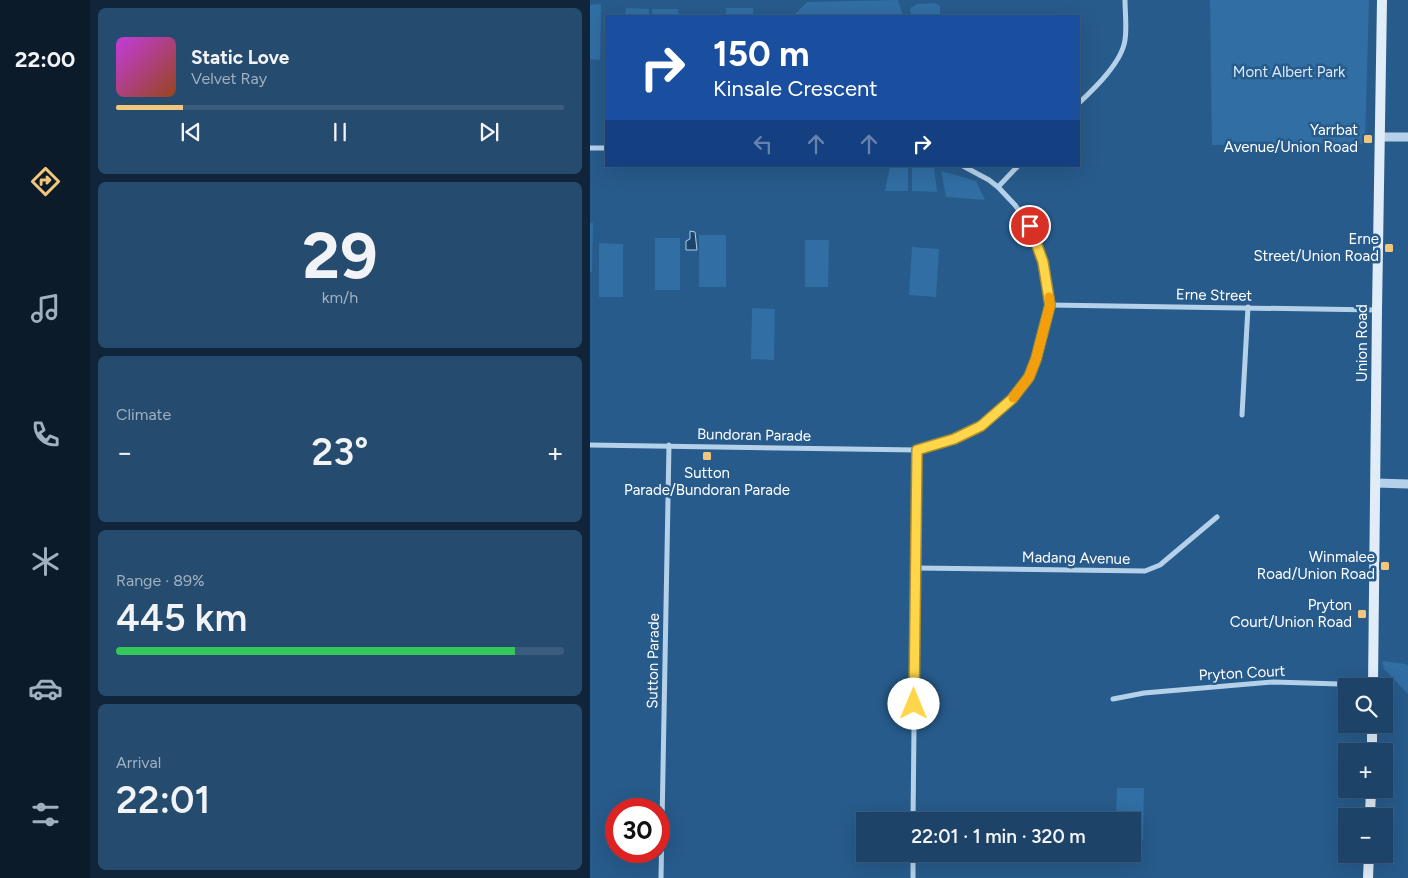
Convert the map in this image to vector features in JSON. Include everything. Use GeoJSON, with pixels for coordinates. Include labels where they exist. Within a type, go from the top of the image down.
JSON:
{"type":"FeatureCollection","features":[{"type":"Feature","properties":{"kind":"main road","name":"Union Road"},"geometry":{"type":"LineString","coordinates":[[1373,678],[1382,0]]}},
{"type":"Feature","properties":{"kind":"main road"},"geometry":{"type":"LineString","coordinates":[[1368,878],[1369,863]]}},
{"type":"Feature","properties":{"kind":"street"},"geometry":{"type":"LineString","coordinates":[[1080,102],[1101,81],[1116,62],[1126,41],[1125,0]]}},
{"type":"Feature","properties":{"kind":"street"},"geometry":{"type":"LineString","coordinates":[[1380,137],[1408,137]]}},
{"type":"Feature","properties":{"kind":"street"},"geometry":{"type":"LineString","coordinates":[[590,148],[605,148]]}},
{"type":"Feature","properties":{"kind":"street"},"geometry":{"type":"LineString","coordinates":[[965,167],[998,187],[1030,226],[1043,262],[1050,305]]}},
{"type":"Feature","properties":{"kind":"street"},"geometry":{"type":"LineString","coordinates":[[998,187],[1017,167]]}},
{"type":"Feature","properties":{"kind":"street","name":"Erne Street"},"geometry":{"type":"LineString","coordinates":[[1050,305],[1377,310]]}},
{"type":"Feature","properties":{"kind":"street","name":"Bundoran Parade"},"geometry":{"type":"LineString","coordinates":[[590,444],[917,450],[954,439],[981,426],[1012,399],[1029,377],[1036,359],[1050,305]]}},
{"type":"Feature","properties":{"kind":"street"},"geometry":{"type":"LineString","coordinates":[[1242,415],[1248,308]]}},
{"type":"Feature","properties":{"kind":"street","name":"Sutton Parade"},"geometry":{"type":"LineString","coordinates":[[661,878],[670,446]]}},
{"type":"Feature","properties":{"kind":"street"},"geometry":{"type":"LineString","coordinates":[[913,812],[917,450]]}},
{"type":"Feature","properties":{"kind":"street"},"geometry":{"type":"LineString","coordinates":[[1376,483],[1408,484]]}},
{"type":"Feature","properties":{"kind":"street","name":"Madang Avenue"},"geometry":{"type":"LineString","coordinates":[[915,568],[1145,571],[1160,565],[1217,516]]}},
{"type":"Feature","properties":{"kind":"street","name":"Pryton Court"},"geometry":{"type":"LineString","coordinates":[[1113,699],[1144,692],[1273,682],[1338,685]]}},
{"type":"Feature","properties":{"kind":"street"},"geometry":{"type":"LineString","coordinates":[[913,862],[913,878]]}},
{"type":"Feature","properties":{"kind":"green space"},"geometry":{"type":"Polygon","coordinates":[[[898,0],[903,15],[794,15],[807,2],[898,0]]]}},
{"type":"Feature","properties":{"kind":"green space","name":"Mont Albert Park"},"geometry":{"type":"Polygon","coordinates":[[[1210,0],[1369,0],[1365,144],[1212,145],[1210,0]]]}},
{"type":"Feature","properties":{"kind":"green space"},"geometry":{"type":"Polygon","coordinates":[[[935,3],[940,6],[940,15],[911,15],[910,8],[917,4],[935,3]]]}},
{"type":"Feature","properties":{"kind":"green space"},"geometry":{"type":"Polygon","coordinates":[[[601,4],[600,60],[590,59],[590,5],[601,4]]]}},
{"type":"Feature","properties":{"kind":"green space"},"geometry":{"type":"Polygon","coordinates":[[[626,8],[649,9],[649,15],[625,15],[626,8]]]}},
{"type":"Feature","properties":{"kind":"green space"},"geometry":{"type":"Polygon","coordinates":[[[726,8],[753,8],[753,15],[726,15],[726,8]]]}},
{"type":"Feature","properties":{"kind":"green space"},"geometry":{"type":"Polygon","coordinates":[[[652,9],[678,9],[679,15],[652,15],[652,9]]]}},
{"type":"Feature","properties":{"kind":"green space"},"geometry":{"type":"Polygon","coordinates":[[[890,167],[908,167],[908,191],[885,191],[890,167]]]}},
{"type":"Feature","properties":{"kind":"green space"},"geometry":{"type":"Polygon","coordinates":[[[912,167],[934,167],[937,192],[912,191],[912,167]]]}},
{"type":"Feature","properties":{"kind":"green space"},"geometry":{"type":"Polygon","coordinates":[[[941,171],[976,181],[985,200],[946,197],[941,171]]]}},
{"type":"Feature","properties":{"kind":"green space"},"geometry":{"type":"Polygon","coordinates":[[[590,223],[593,223],[592,272],[590,272],[590,223]]]}},
{"type":"Feature","properties":{"kind":"green space"},"geometry":{"type":"Polygon","coordinates":[[[699,235],[726,235],[726,287],[699,287],[699,235]]]}},
{"type":"Feature","properties":{"kind":"green space"},"geometry":{"type":"Polygon","coordinates":[[[655,238],[680,238],[680,290],[655,290],[655,238]]]}},
{"type":"Feature","properties":{"kind":"green space"},"geometry":{"type":"Polygon","coordinates":[[[805,240],[829,240],[828,287],[805,287],[805,240]]]}},
{"type":"Feature","properties":{"kind":"green space"},"geometry":{"type":"Polygon","coordinates":[[[599,243],[623,244],[623,297],[599,297],[599,243]]]}},
{"type":"Feature","properties":{"kind":"green space"},"geometry":{"type":"Polygon","coordinates":[[[912,247],[939,249],[936,297],[909,295],[912,247]]]}},
{"type":"Feature","properties":{"kind":"green space"},"geometry":{"type":"Polygon","coordinates":[[[752,308],[775,309],[774,360],[751,359],[752,308]]]}},
{"type":"Feature","properties":{"kind":"green space"},"geometry":{"type":"Polygon","coordinates":[[[1382,661],[1406,664],[1408,666],[1408,694],[1393,678],[1384,669],[1382,661]]]}},
{"type":"Feature","properties":{"kind":"green space"},"geometry":{"type":"Polygon","coordinates":[[[1117,788],[1144,788],[1143,840],[1141,840],[1141,812],[1116,812],[1117,788]]]}},
{"type":"Feature","properties":{"kind":"shaded area"},"geometry":{"type":"Polygon","coordinates":[[[690,231],[695,232],[697,250],[686,250],[686,241],[690,239],[690,231]]]}},
{"type":"Feature","properties":{"kind":"slow traffic"},"geometry":{"type":"LineString","coordinates":[[1013,398],[1029,377],[1036,359],[1050,305],[1049,297]]}},
{"type":"Feature","properties":{"kind":"place","name":"Yarrbat Avenue/Union Road"},"geometry":{"type":"Point","coordinates":[1368,139]}},
{"type":"Feature","properties":{"kind":"place","name":"Erne Street/Union Road"},"geometry":{"type":"Point","coordinates":[1389,248]}},
{"type":"Feature","properties":{"kind":"place","name":"Sutton Parade/Bundoran Parade"},"geometry":{"type":"Point","coordinates":[707,456]}},
{"type":"Feature","properties":{"kind":"place","name":"Winmalee Road/Union Road"},"geometry":{"type":"Point","coordinates":[1385,566]}},
{"type":"Feature","properties":{"kind":"place","name":"Pryton Court/Union Road"},"geometry":{"type":"Point","coordinates":[1362,614]}},
{"type":"Feature","properties":{"kind":"route"},"geometry":{"type":"LineString","coordinates":[[914,704],[917,450],[954,439],[981,426],[1012,399],[1029,377],[1043,336],[1050,305],[1043,262],[1030,226]]}}]}
